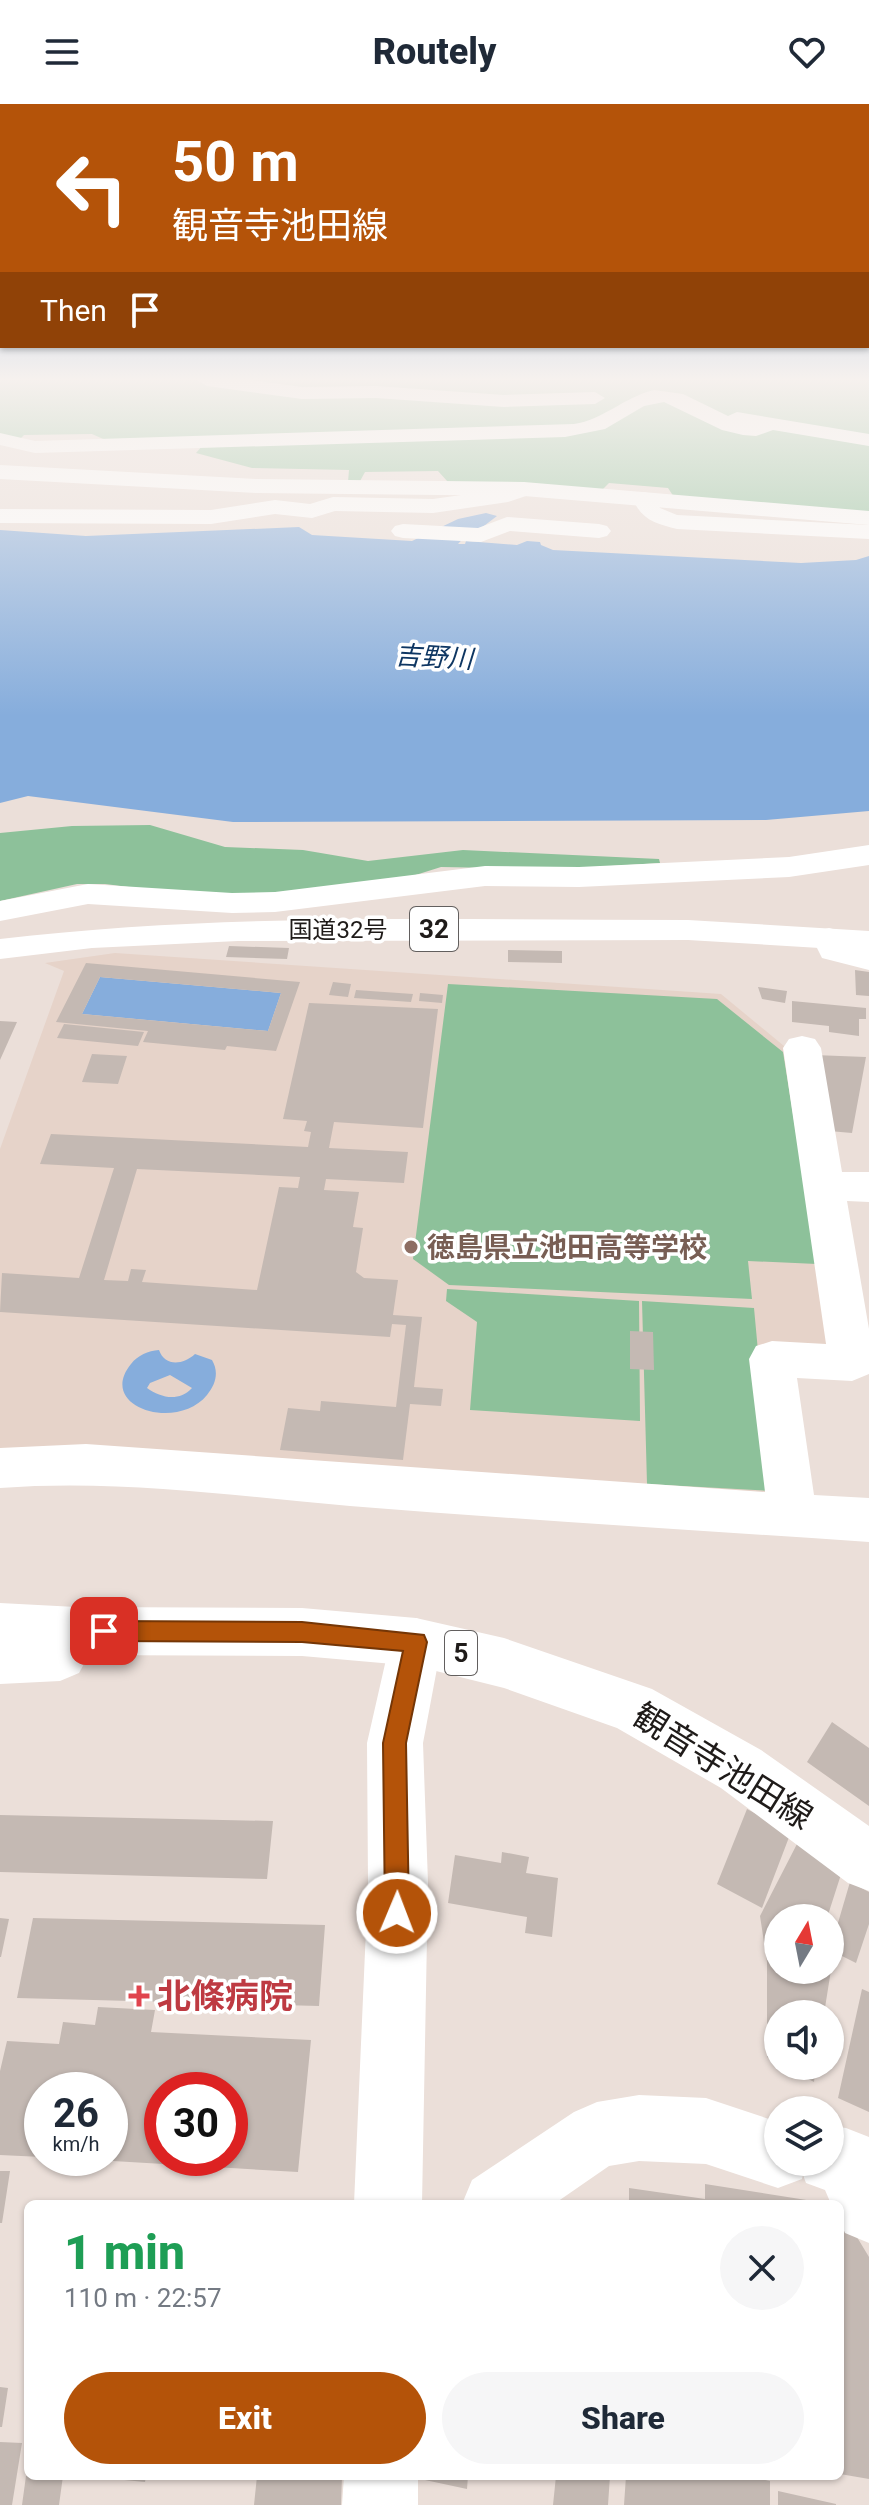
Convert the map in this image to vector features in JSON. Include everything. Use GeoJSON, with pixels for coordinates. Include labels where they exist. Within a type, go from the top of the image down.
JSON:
{"type":"FeatureCollection","features":[{"type":"Feature","properties":{"kind":"main road"},"geometry":{"type":"LineString","coordinates":[[0,516],[211,517],[275,507],[318,520],[333,504],[447,505],[516,492]]}},
{"type":"Feature","properties":{"kind":"main road"},"geometry":{"type":"LineString","coordinates":[[561,492],[869,518]]}},
{"type":"Feature","properties":{"kind":"main road"},"geometry":{"type":"LineString","coordinates":[[644,499],[646,508],[655,516],[677,522],[869,532]]}},
{"type":"Feature","properties":{"kind":"main road"},"geometry":{"type":"LineString","coordinates":[[380,531],[481,535],[507,524],[599,531]]}},
{"type":"Feature","properties":{"kind":"main road"},"geometry":{"type":"LineString","coordinates":[[0,911],[88,894],[232,903],[275,902],[485,876],[579,877],[789,867],[869,855]]}},
{"type":"Feature","properties":{"kind":"main road","name":"国道32号"},"geometry":{"type":"LineString","coordinates":[[0,949],[92,938],[238,931],[673,930],[869,941]]}},
{"type":"Feature","properties":{"kind":"main road"},"geometry":{"type":"LineString","coordinates":[[829,938],[834,951],[869,959]]}},
{"type":"Feature","properties":{"kind":"main road"},"geometry":{"type":"LineString","coordinates":[[792,1515],[772,1359],[852,1363],[802,1048]]}},
{"type":"Feature","properties":{"kind":"main road"},"geometry":{"type":"LineString","coordinates":[[826,1186],[869,1187]]}},
{"type":"Feature","properties":{"kind":"main road"},"geometry":{"type":"LineString","coordinates":[[0,1468],[24,1465],[148,1467],[348,1485],[869,1520]]}},
{"type":"Feature","properties":{"kind":"main road","name":"観音寺池田線"},"geometry":{"type":"LineString","coordinates":[[0,1627],[76,1631],[302,1632],[416,1642],[504,1663],[633,1707],[741,1769],[869,1862]]}},
{"type":"Feature","properties":{"kind":"main road"},"geometry":{"type":"LineString","coordinates":[[0,1659],[60,1656],[76,1631]]}},
{"type":"Feature","properties":{"kind":"main road"},"geometry":{"type":"LineString","coordinates":[[388,2200],[398,1883],[395,1743],[416,1642]]}},
{"type":"Feature","properties":{"kind":"main road"},"geometry":{"type":"LineString","coordinates":[[502,2200],[597,2135],[639,2128],[706,2131],[764,2150]]}},
{"type":"Feature","properties":{"kind":"main road"},"geometry":{"type":"LineString","coordinates":[[844,2161],[869,2209]]}},
{"type":"Feature","properties":{"kind":"main road"},"geometry":{"type":"LineString","coordinates":[[380,2505],[381,2480]]}},
{"type":"Feature","properties":{"kind":"shaded area","name":"徳島県立池田高等学校"},"geometry":{"type":"Polygon","coordinates":[[[115,953],[721,994],[790,1051],[838,1350],[763,1346],[781,1500],[0,1448],[0,1149],[64,971],[45,963],[115,953]]]}},
{"type":"Feature","properties":{"kind":"green space"},"geometry":{"type":"Polygon","coordinates":[[[671,492],[869,492],[869,514],[674,497],[671,492]]]}},
{"type":"Feature","properties":{"kind":"green space"},"geometry":{"type":"Polygon","coordinates":[[[150,825],[225,847],[303,850],[368,861],[463,850],[659,859],[660,863],[562,869],[441,867],[406,878],[283,894],[217,898],[105,884],[77,884],[0,901],[0,833],[72,826],[150,825]]]}},
{"type":"Feature","properties":{"kind":"green space"},"geometry":{"type":"Polygon","coordinates":[[[448,984],[717,999],[783,1052],[817,1264],[748,1261],[752,1299],[449,1285],[413,1259],[448,984]]]}},
{"type":"Feature","properties":{"kind":"green space"},"geometry":{"type":"Polygon","coordinates":[[[447,1289],[639,1301],[640,1421],[470,1410],[477,1322],[446,1301],[447,1289]]]}},
{"type":"Feature","properties":{"kind":"green space"},"geometry":{"type":"Polygon","coordinates":[[[642,1301],[754,1308],[771,1491],[647,1484],[642,1301]]]}},
{"type":"Feature","properties":{"kind":"water","name":"吉野川"},"geometry":{"type":"Polygon","coordinates":[[[486,513],[497,516],[476,532],[469,532],[458,544],[465,544],[466,541],[517,545],[527,541],[540,542],[553,550],[801,563],[856,560],[869,556],[869,811],[766,820],[233,822],[28,796],[0,803],[0,530],[86,536],[299,527],[312,535],[412,541],[458,519],[486,513]]]}},
{"type":"Feature","properties":{"kind":"water"},"geometry":{"type":"Polygon","coordinates":[[[100,977],[281,993],[268,1031],[82,1014],[100,977]]]}},
{"type":"Feature","properties":{"kind":"water"},"geometry":{"type":"Polygon","coordinates":[[[159,1350],[170,1362],[185,1360],[195,1354],[212,1360],[216,1378],[213,1387],[194,1406],[178,1412],[145,1410],[124,1392],[123,1379],[131,1364],[144,1354],[159,1350]],[[170,1375],[150,1383],[147,1388],[158,1394],[176,1397],[192,1388],[170,1375]]]}},
{"type":"Feature","properties":{"kind":"building"},"geometry":{"type":"Polygon","coordinates":[[[229,946],[289,948],[287,959],[226,957],[229,946]]]}},
{"type":"Feature","properties":{"kind":"building"},"geometry":{"type":"Polygon","coordinates":[[[508,950],[562,951],[562,963],[508,962],[508,950]]]}},
{"type":"Feature","properties":{"kind":"building"},"geometry":{"type":"Polygon","coordinates":[[[86,963],[300,982],[276,1051],[227,1046],[225,1050],[143,1042],[148,1031],[56,1022],[86,963]],[[100,977],[82,1014],[268,1031],[281,993],[100,977]]]}},
{"type":"Feature","properties":{"kind":"building"},"geometry":{"type":"Polygon","coordinates":[[[855,970],[869,972],[869,996],[856,995],[855,970]]]}},
{"type":"Feature","properties":{"kind":"building"},"geometry":{"type":"Polygon","coordinates":[[[333,982],[351,984],[348,997],[329,995],[333,982]]]}},
{"type":"Feature","properties":{"kind":"building"},"geometry":{"type":"Polygon","coordinates":[[[758,987],[787,991],[785,1003],[762,999],[758,987]]]}},
{"type":"Feature","properties":{"kind":"building"},"geometry":{"type":"Polygon","coordinates":[[[356,990],[413,994],[411,1002],[354,998],[356,990]]]}},
{"type":"Feature","properties":{"kind":"building"},"geometry":{"type":"Polygon","coordinates":[[[420,993],[443,995],[442,1003],[419,1001],[420,993]]]}},
{"type":"Feature","properties":{"kind":"building"},"geometry":{"type":"Polygon","coordinates":[[[792,1001],[866,1008],[866,1019],[859,1019],[859,1036],[829,1032],[829,1026],[792,1022],[792,1001]]]}},
{"type":"Feature","properties":{"kind":"building"},"geometry":{"type":"Polygon","coordinates":[[[309,1003],[438,1009],[423,1128],[334,1122],[329,1148],[408,1152],[404,1183],[326,1179],[324,1190],[359,1192],[353,1227],[363,1228],[356,1272],[364,1278],[398,1280],[393,1315],[422,1317],[414,1387],[443,1389],[441,1406],[410,1404],[403,1460],[280,1450],[288,1408],[320,1411],[321,1401],[396,1407],[406,1325],[392,1324],[390,1337],[0,1312],[2,1273],[79,1278],[114,1168],[40,1164],[51,1134],[308,1147],[311,1132],[304,1131],[307,1121],[283,1119],[309,1003]],[[137,1169],[104,1280],[128,1281],[131,1269],[146,1270],[142,1282],[257,1290],[279,1187],[298,1188],[300,1177],[137,1169]]]}},
{"type":"Feature","properties":{"kind":"building"},"geometry":{"type":"Polygon","coordinates":[[[0,1021],[17,1022],[0,1060],[0,1021]]]}},
{"type":"Feature","properties":{"kind":"building"},"geometry":{"type":"Polygon","coordinates":[[[64,1024],[144,1032],[138,1046],[57,1038],[64,1024]]]}},
{"type":"Feature","properties":{"kind":"building"},"geometry":{"type":"Polygon","coordinates":[[[92,1054],[127,1056],[118,1084],[82,1082],[92,1054]]]}},
{"type":"Feature","properties":{"kind":"building"},"geometry":{"type":"Polygon","coordinates":[[[814,1055],[866,1057],[852,1133],[829,1131],[814,1055]]]}},
{"type":"Feature","properties":{"kind":"building"},"geometry":{"type":"Polygon","coordinates":[[[630,1331],[653,1332],[654,1370],[630,1369],[630,1331]]]}},
{"type":"Feature","properties":{"kind":"building"},"geometry":{"type":"Polygon","coordinates":[[[832,1722],[869,1748],[869,1806],[807,1762],[832,1722]]]}},
{"type":"Feature","properties":{"kind":"building"},"geometry":{"type":"Polygon","coordinates":[[[747,1809],[791,1832],[762,1908],[717,1884],[747,1809]]]}},
{"type":"Feature","properties":{"kind":"building"},"geometry":{"type":"Polygon","coordinates":[[[0,1815],[273,1821],[267,1879],[0,1872],[0,1815]]]}},
{"type":"Feature","properties":{"kind":"building"},"geometry":{"type":"Polygon","coordinates":[[[798,1842],[845,1862],[832,1904],[766,1904],[798,1842]]]}},
{"type":"Feature","properties":{"kind":"building"},"geometry":{"type":"Polygon","coordinates":[[[502,1852],[529,1857],[526,1873],[558,1878],[552,1937],[525,1933],[527,1917],[448,1903],[455,1855],[501,1863],[502,1852]]]}},
{"type":"Feature","properties":{"kind":"building"},"geometry":{"type":"Polygon","coordinates":[[[850,1882],[869,1892],[869,1924],[856,1963],[844,1957],[844,1904],[850,1882]]]}},
{"type":"Feature","properties":{"kind":"building"},"geometry":{"type":"Polygon","coordinates":[[[764,1908],[764,1942],[760,1916],[764,1908]]]}},
{"type":"Feature","properties":{"kind":"building"},"geometry":{"type":"Polygon","coordinates":[[[0,1918],[9,1919],[1,1957],[0,1957],[0,1918]]]}},
{"type":"Feature","properties":{"kind":"building"},"geometry":{"type":"Polygon","coordinates":[[[33,1918],[325,1925],[319,2006],[17,1998],[33,1918]]]}},
{"type":"Feature","properties":{"kind":"building"},"geometry":{"type":"Polygon","coordinates":[[[767,1984],[829,1984],[826,2000],[767,2000],[767,1984]]]}},
{"type":"Feature","properties":{"kind":"building"},"geometry":{"type":"Polygon","coordinates":[[[862,1989],[869,1992],[869,2112],[844,2101],[844,2096],[838,2096],[862,1989]]]}},
{"type":"Feature","properties":{"kind":"building"},"geometry":{"type":"Polygon","coordinates":[[[98,2007],[155,2010],[151,2032],[311,2040],[298,2172],[248,2169],[248,2072],[144,2072],[144,2163],[128,2162],[128,2072],[24,2072],[24,2156],[0,2155],[0,2071],[7,2041],[59,2044],[63,2022],[95,2025],[98,2007]]]}},
{"type":"Feature","properties":{"kind":"building"},"geometry":{"type":"Polygon","coordinates":[[[0,2171],[10,2171],[2,2223],[0,2223],[0,2171]]]}},
{"type":"Feature","properties":{"kind":"building"},"geometry":{"type":"Polygon","coordinates":[[[705,2184],[806,2200],[629,2200],[629,2188],[705,2199],[705,2184]]]}},
{"type":"Feature","properties":{"kind":"building"},"geometry":{"type":"Polygon","coordinates":[[[844,2216],[869,2257],[869,2479],[844,2475],[844,2216]]]}},
{"type":"Feature","properties":{"kind":"building"},"geometry":{"type":"Polygon","coordinates":[[[0,2387],[8,2388],[2,2427],[0,2427],[0,2387]]]}},
{"type":"Feature","properties":{"kind":"building"},"geometry":{"type":"Polygon","coordinates":[[[0,2442],[22,2443],[12,2505],[0,2505],[0,2442]]]}},
{"type":"Feature","properties":{"kind":"building"},"geometry":{"type":"Polygon","coordinates":[[[25,2480],[62,2480],[59,2505],[22,2505],[25,2480]]]}},
{"type":"Feature","properties":{"kind":"building"},"geometry":{"type":"Polygon","coordinates":[[[257,2480],[342,2480],[341,2505],[254,2505],[257,2480]]]}},
{"type":"Feature","properties":{"kind":"building"},"geometry":{"type":"Polygon","coordinates":[[[425,2480],[468,2480],[467,2489],[425,2480]]]}},
{"type":"Feature","properties":{"kind":"building"},"geometry":{"type":"Polygon","coordinates":[[[556,2480],[610,2480],[608,2505],[553,2505],[556,2480]]]}},
{"type":"Feature","properties":{"kind":"building"},"geometry":{"type":"Polygon","coordinates":[[[626,2480],[770,2481],[770,2505],[624,2505],[626,2480]]]}},
{"type":"Feature","properties":{"kind":"building"},"geometry":{"type":"Polygon","coordinates":[[[778,2491],[836,2504],[836,2505],[778,2505],[778,2491]]]}},
{"type":"Feature","properties":{"kind":"place","name":"徳島県立池田高等学校"},"geometry":{"type":"Point","coordinates":[411,1247]}},
{"type":"Feature","properties":{"kind":"place","name":"北條病院"},"geometry":{"type":"Point","coordinates":[139,1996]}},
{"type":"Feature","properties":{"kind":"route"},"geometry":{"type":"LineString","coordinates":[[104,1631],[302,1632],[416,1642],[395,1743],[397,1913]]}}]}
